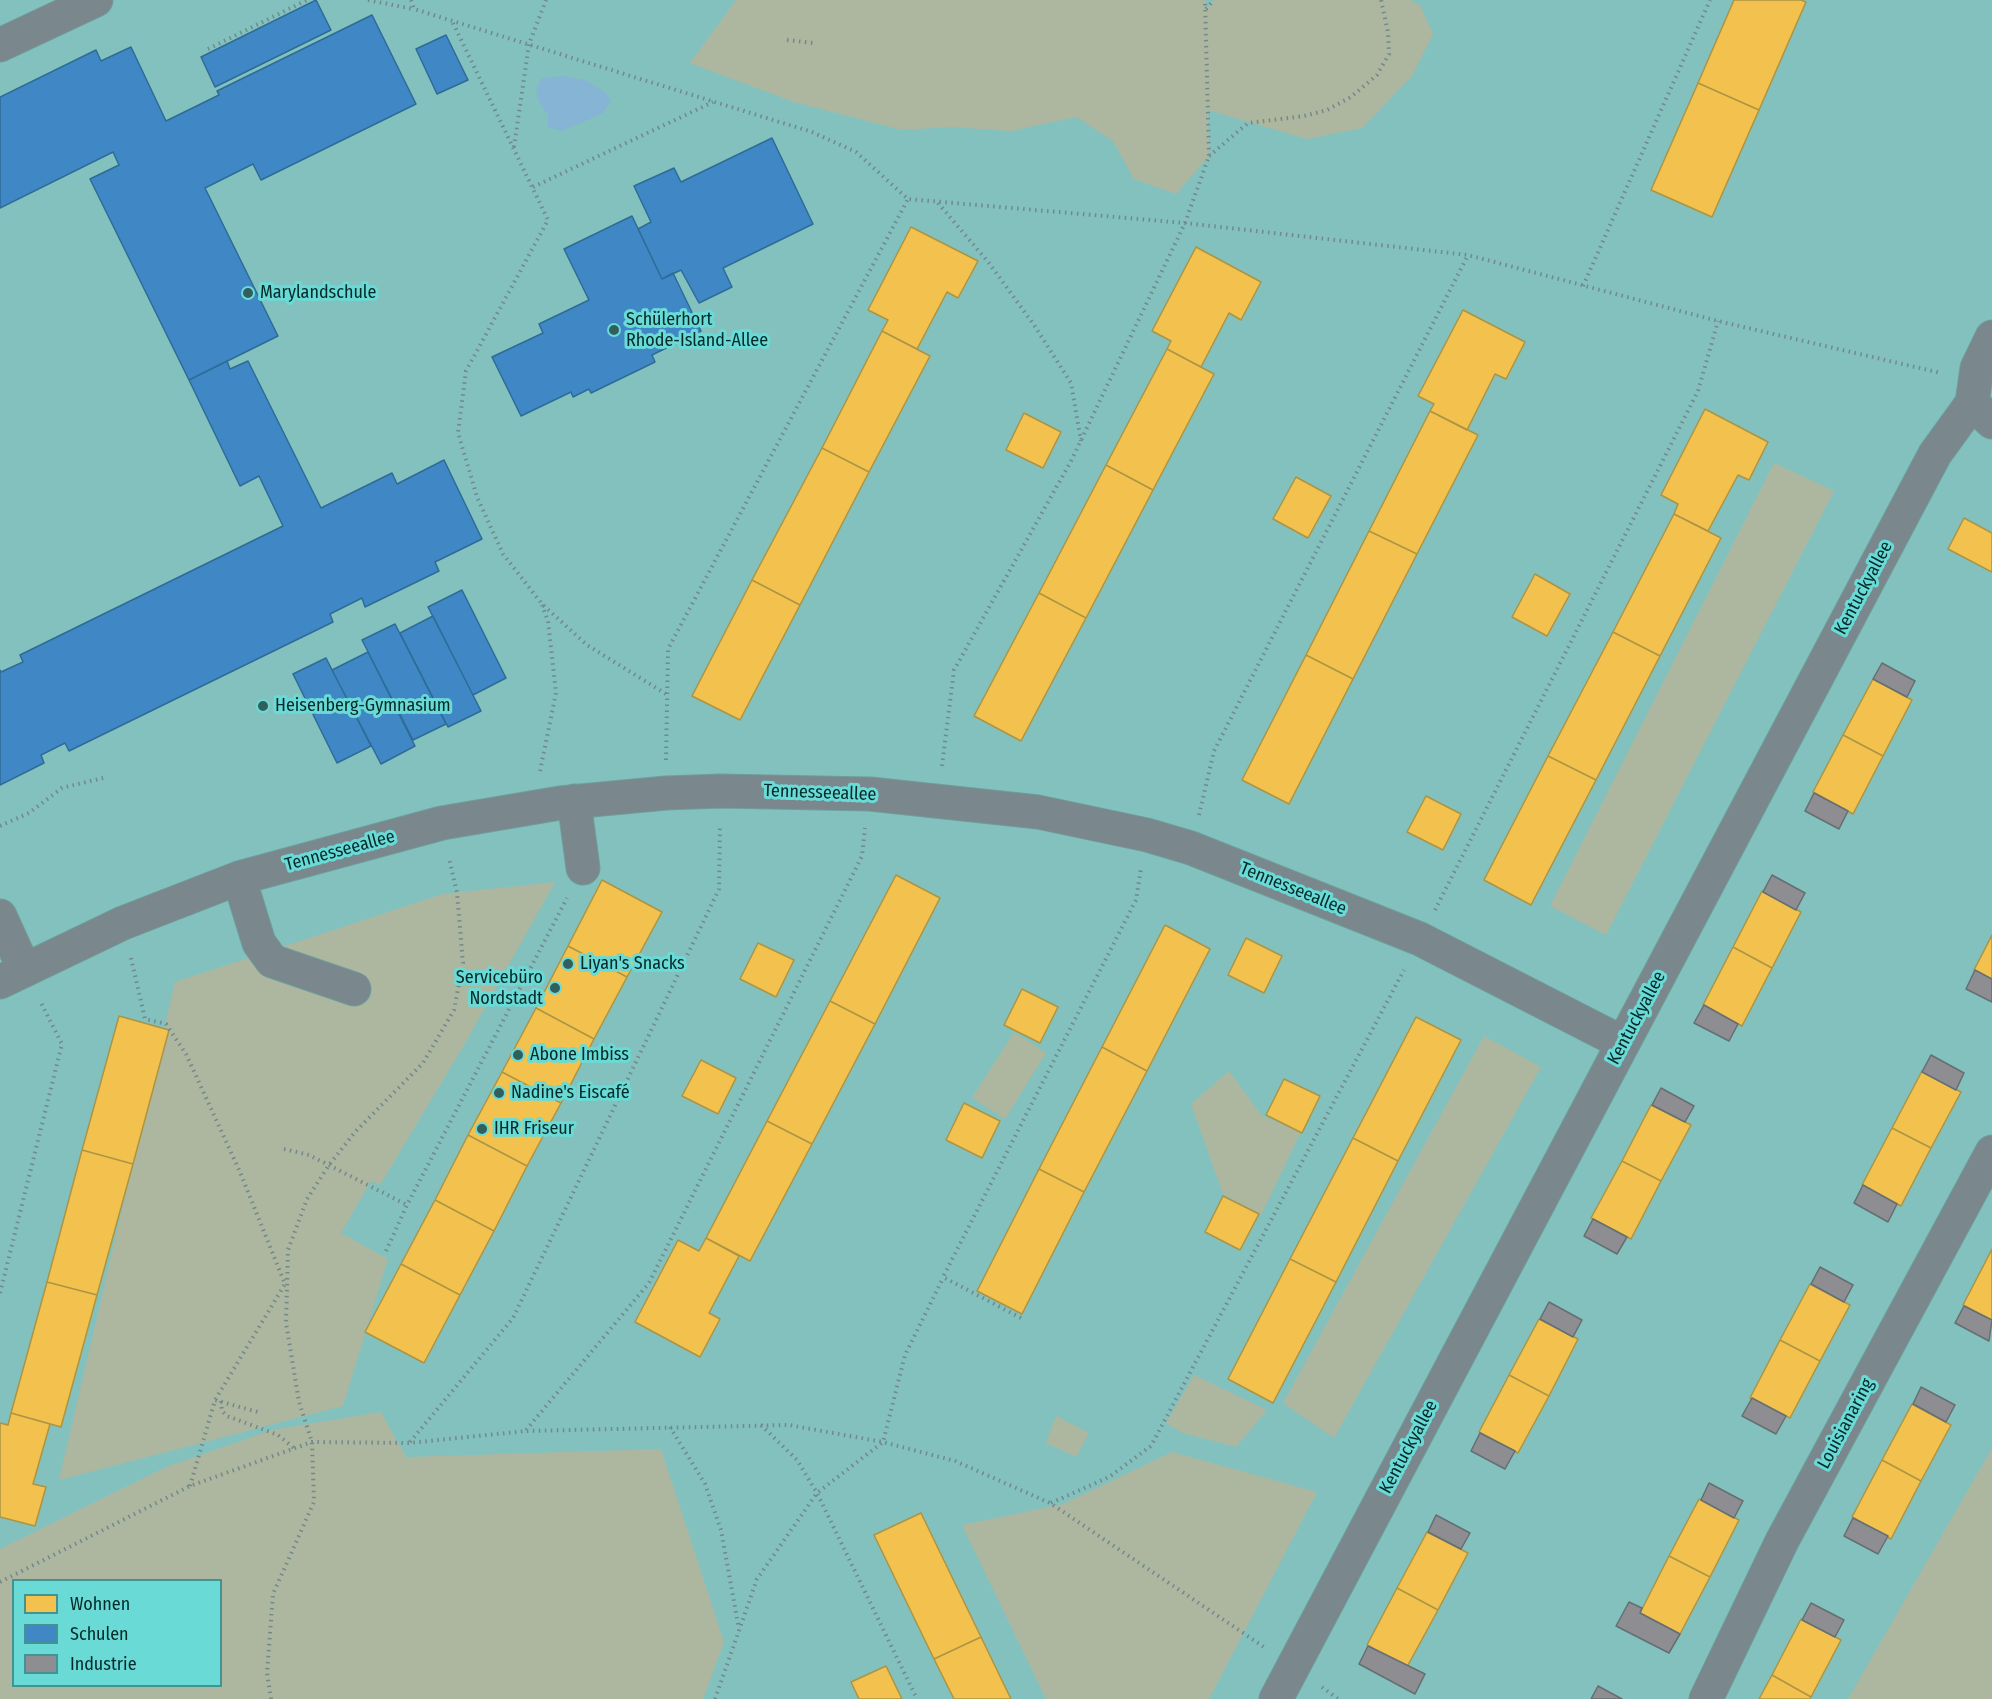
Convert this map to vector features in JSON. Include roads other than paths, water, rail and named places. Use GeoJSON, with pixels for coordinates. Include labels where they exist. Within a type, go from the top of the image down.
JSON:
{"type":"FeatureCollection","features":[{"type":"Feature","properties":{"kind":"street"},"geometry":{"type":"LineString","coordinates":[[0,45],[96,0]]}},
{"type":"Feature","properties":{"kind":"street","name":"Kentuckyallee"},"geometry":{"type":"LineString","coordinates":[[1276,1699],[1935,454],[1982,412],[1977,368],[1992,337]]}},
{"type":"Feature","properties":{"kind":"street","name":"Tennesseeallee"},"geometry":{"type":"LineString","coordinates":[[12,976],[123,923],[239,878],[442,823],[574,801],[666,794],[721,791],[870,794],[1038,812],[1147,835],[1191,848],[1420,939],[1623,1043]]}},
{"type":"Feature","properties":{"kind":"street"},"geometry":{"type":"LineString","coordinates":[[574,801],[583,868]]}},
{"type":"Feature","properties":{"kind":"street"},"geometry":{"type":"LineString","coordinates":[[239,878],[259,943],[272,961],[354,989]]}},
{"type":"Feature","properties":{"kind":"street"},"geometry":{"type":"LineString","coordinates":[[0,916],[12,976]]}},
{"type":"Feature","properties":{"kind":"street","name":"Louisianaring"},"geometry":{"type":"LineString","coordinates":[[1706,1699],[1782,1542],[1992,1152]]}},
{"type":"Feature","properties":{"kind":"water"},"geometry":{"type":"Polygon","coordinates":[[[564,76],[585,80],[605,92],[611,101],[602,114],[561,131],[548,127],[548,115],[538,100],[536,89],[542,78],[564,76]]]}},
{"type":"Feature","properties":{"kind":"place","name":"Marylandschule"},"geometry":{"type":"Point","coordinates":[248,293]}},
{"type":"Feature","properties":{"kind":"place","name":"Schülerhort Rhode-Island-Allee"},"geometry":{"type":"Point","coordinates":[614,330]}},
{"type":"Feature","properties":{"kind":"place","name":"Heisenberg-Gymnasium"},"geometry":{"type":"Point","coordinates":[263,706]}},
{"type":"Feature","properties":{"kind":"place","name":"Liyan's Snacks"},"geometry":{"type":"Point","coordinates":[568,964]}},
{"type":"Feature","properties":{"kind":"place","name":"Servicebüro Nordstadt"},"geometry":{"type":"Point","coordinates":[555,988]}},
{"type":"Feature","properties":{"kind":"place","name":"Abone Imbiss"},"geometry":{"type":"Point","coordinates":[518,1055]}},
{"type":"Feature","properties":{"kind":"place","name":"Nadine's Eiscafé"},"geometry":{"type":"Point","coordinates":[499,1093]}},
{"type":"Feature","properties":{"kind":"place","name":"IHR Friseur"},"geometry":{"type":"Point","coordinates":[482,1129]}}]}
